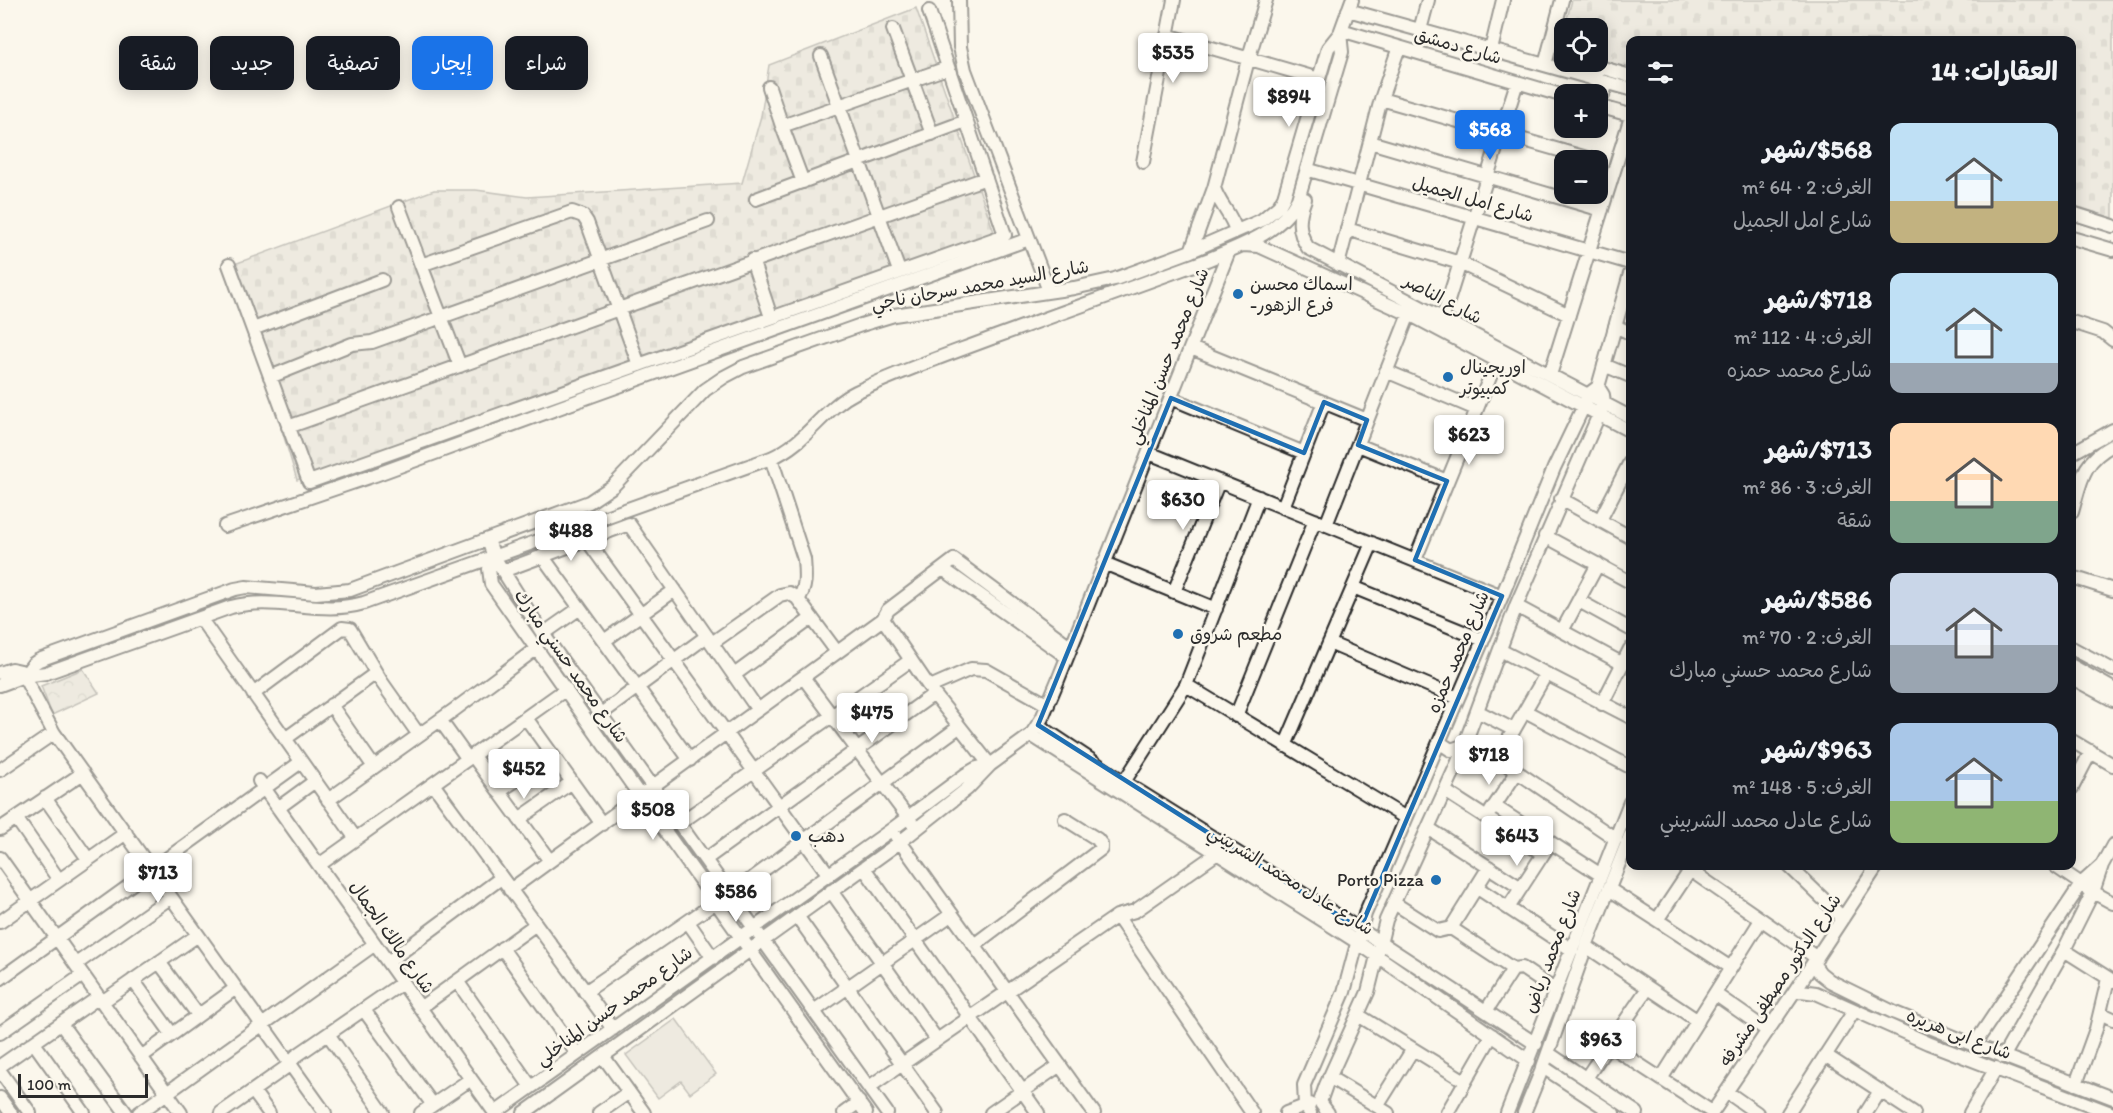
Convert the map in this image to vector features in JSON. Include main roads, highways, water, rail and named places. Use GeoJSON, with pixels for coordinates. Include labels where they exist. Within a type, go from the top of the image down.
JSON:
{"type":"FeatureCollection","features":[{"type":"Feature","properties":{"kind":"place","name":"اسماك محسن -فرع الزهور"},"geometry":{"type":"Point","coordinates":[1238,294]}},
{"type":"Feature","properties":{"kind":"place","name":"اوريجينال كمبيوتر"},"geometry":{"type":"Point","coordinates":[1448,377]}},
{"type":"Feature","properties":{"kind":"place","name":"مطعم شروق"},"geometry":{"type":"Point","coordinates":[1178,634]}},
{"type":"Feature","properties":{"kind":"place","name":"دهب"},"geometry":{"type":"Point","coordinates":[796,836]}},
{"type":"Feature","properties":{"kind":"place","name":"Porto Pizza"},"geometry":{"type":"Point","coordinates":[1436,880]}}]}
